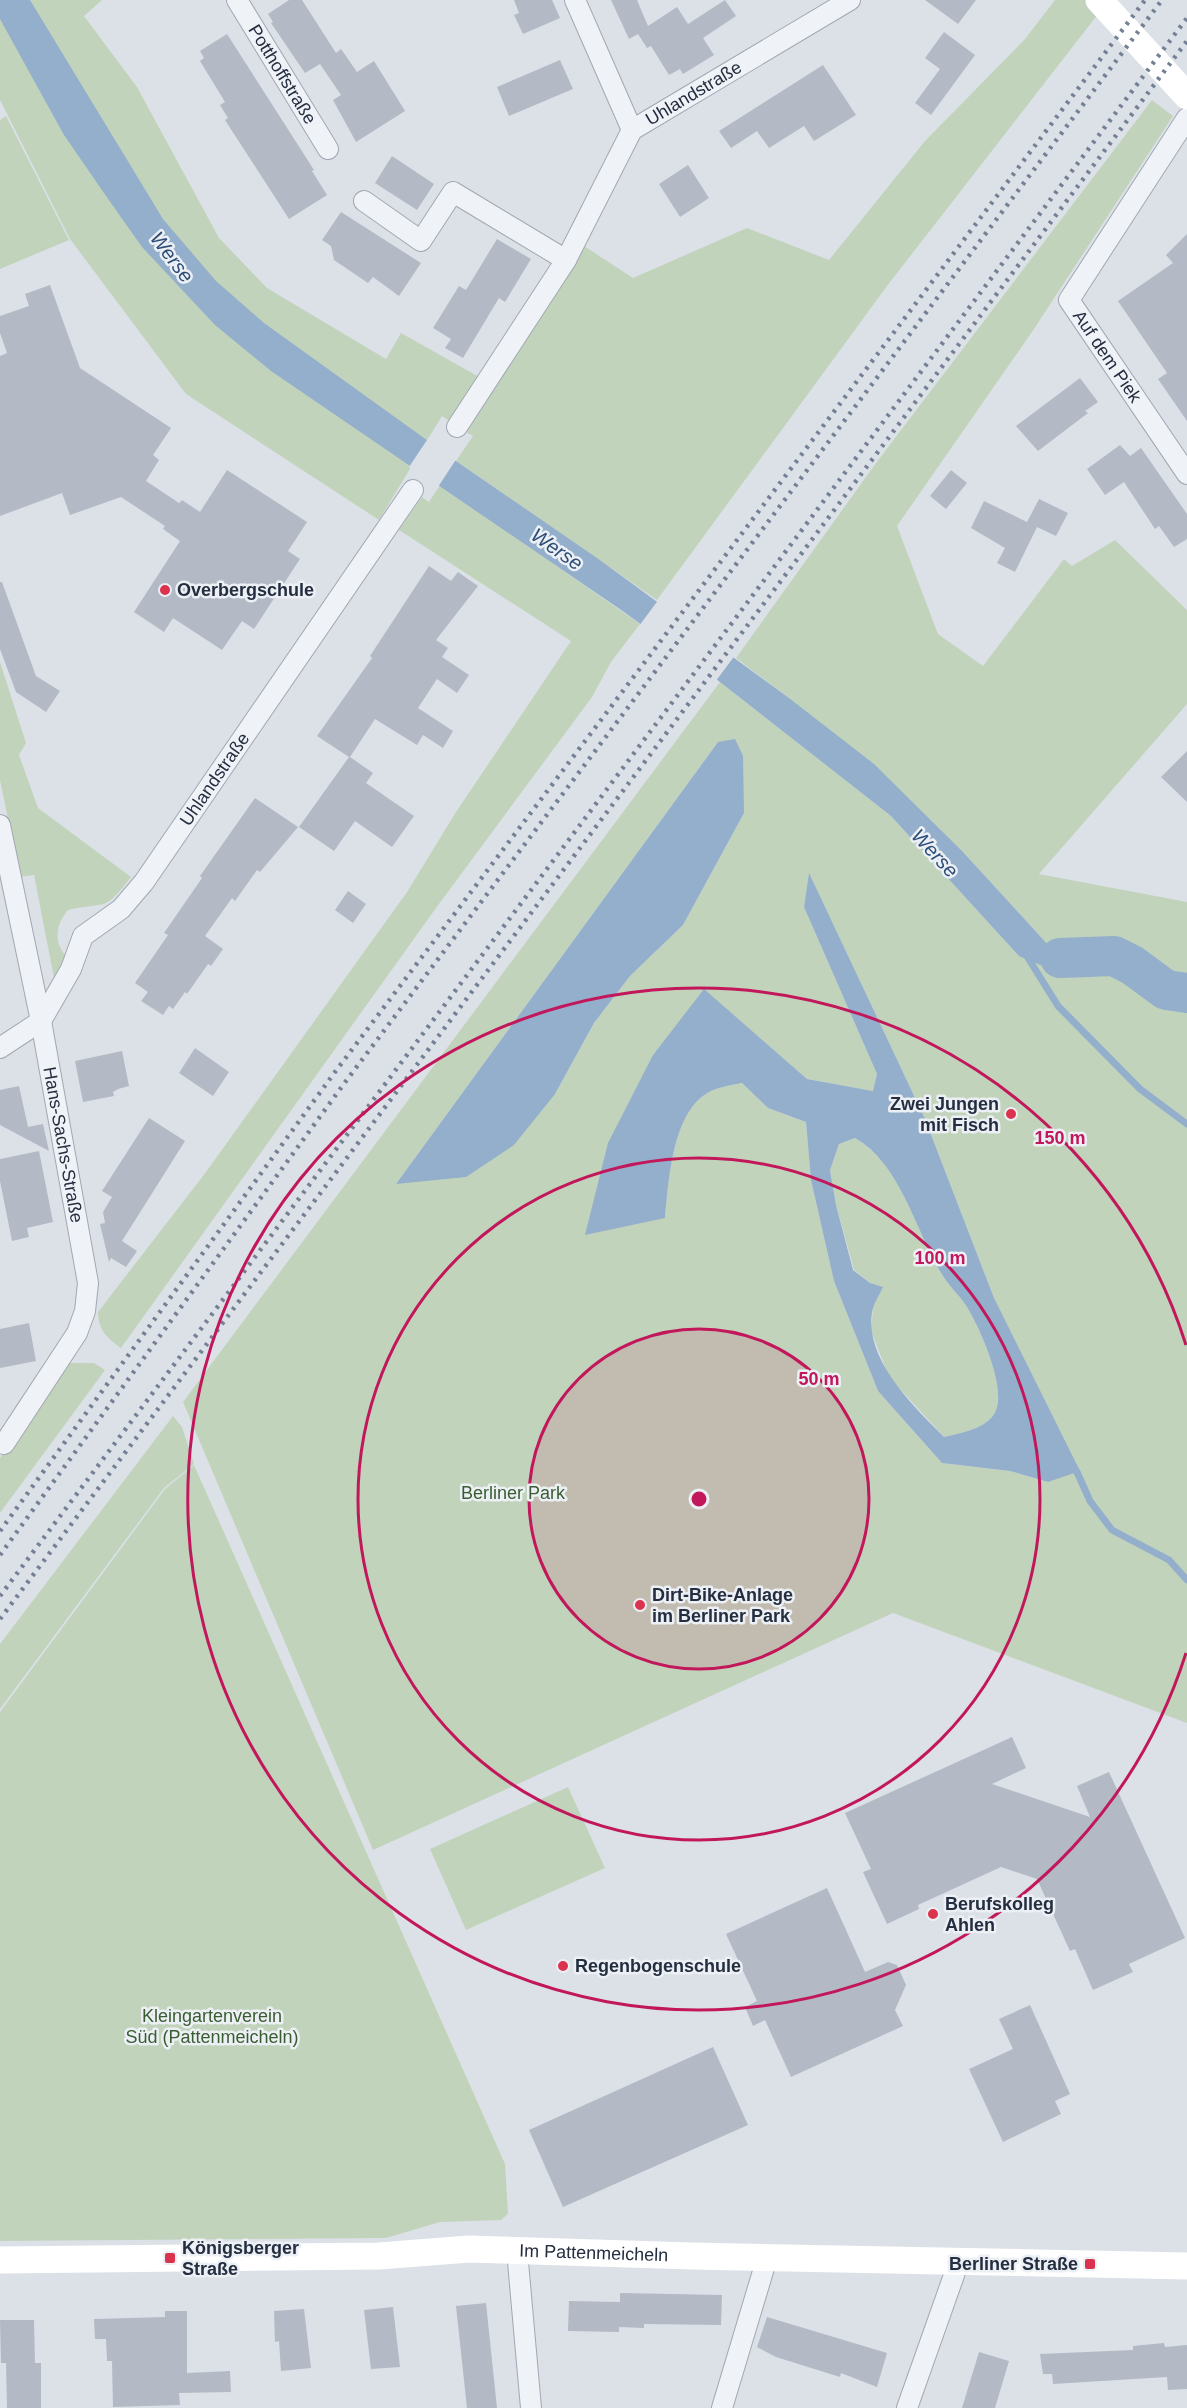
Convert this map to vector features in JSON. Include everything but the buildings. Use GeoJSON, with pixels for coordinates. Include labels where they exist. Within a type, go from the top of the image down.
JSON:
{"type":"FeatureCollection","features":[{"type":"Feature","properties":{"kind":"street","name":"Potthoffstraße"},"geometry":{"type":"LineString","coordinates":[[237,0],[328,149]]}},
{"type":"Feature","properties":{"kind":"street"},"geometry":{"type":"LineString","coordinates":[[575,0],[632,130]]}},
{"type":"Feature","properties":{"kind":"street","name":"Uhlandstraße"},"geometry":{"type":"LineString","coordinates":[[457,427],[566,261],[632,130],[850,0]]}},
{"type":"Feature","properties":{"kind":"street"},"geometry":{"type":"LineString","coordinates":[[1099,0],[1187,96]]}},
{"type":"Feature","properties":{"kind":"street","name":"Auf dem Piek"},"geometry":{"type":"LineString","coordinates":[[1187,118],[1069,300],[1187,474]]}},
{"type":"Feature","properties":{"kind":"street"},"geometry":{"type":"LineString","coordinates":[[364,201],[421,241],[453,192],[566,261]]}},
{"type":"Feature","properties":{"kind":"street","name":"Uhlandstraße"},"geometry":{"type":"LineString","coordinates":[[0,1048],[40,1021],[71,969],[83,936],[121,909],[144,882],[413,490]]}},
{"type":"Feature","properties":{"kind":"street","name":"Hans-Sachs-Straße"},"geometry":{"type":"LineString","coordinates":[[0,825],[40,1021],[88,1283],[85,1311],[77,1333],[4,1444]]}},
{"type":"Feature","properties":{"kind":"street","name":"Im Pattenmeicheln"},"geometry":{"type":"LineString","coordinates":[[0,2260],[368,2256],[469,2249],[767,2258],[1187,2265]]}},
{"type":"Feature","properties":{"kind":"street"},"geometry":{"type":"LineString","coordinates":[[517,2251],[531,2408]]}},
{"type":"Feature","properties":{"kind":"street"},"geometry":{"type":"LineString","coordinates":[[722,2408],[767,2258]]}},
{"type":"Feature","properties":{"kind":"street"},"geometry":{"type":"LineString","coordinates":[[907,2408],[959,2261]]}},
{"type":"Feature","properties":{"kind":"green space"},"geometry":{"type":"Polygon","coordinates":[[[0,0],[102,0],[84,16],[137,87],[219,238],[267,288],[386,359],[401,333],[481,378],[449,421],[442,416],[379,520],[186,394],[70,239],[0,100],[0,0]]]}},
{"type":"Feature","properties":{"kind":"green space"},"geometry":{"type":"Polygon","coordinates":[[[1055,0],[1109,0],[887,286],[657,600],[456,461],[473,436],[466,432],[584,246],[633,278],[747,228],[829,260],[925,141],[1025,39],[1055,0]]]}},
{"type":"Feature","properties":{"kind":"green space","name":"Berliner Park"},"geometry":{"type":"Polygon","coordinates":[[[1152,100],[1173,116],[1032,332],[897,526],[938,634],[983,666],[1064,559],[1072,566],[1115,540],[1187,610],[1187,704],[1039,874],[1187,902],[1187,1723],[893,1613],[373,1850],[183,1402],[720,682],[891,816],[1019,956],[1112,956],[1060,951],[1050,947],[963,852],[789,698],[736,658],[876,463],[1152,100]],[[718,742],[396,1184],[555,1094],[594,1023],[630,976],[683,925],[744,813],[718,742]],[[809,874],[804,907],[877,1074],[873,1091],[807,1079],[704,990],[653,1055],[665,1218],[671,1166],[680,1129],[698,1100],[711,1091],[742,1083],[768,1108],[806,1122],[811,1180],[834,1281],[878,1391],[942,1463],[1010,1471],[1048,1482],[994,1298],[925,1119],[809,874]]]}},
{"type":"Feature","properties":{"kind":"green space"},"geometry":{"type":"Polygon","coordinates":[[[6,116],[69,240],[0,269],[0,120],[6,116]]]}},
{"type":"Feature","properties":{"kind":"green space"},"geometry":{"type":"Polygon","coordinates":[[[440,485],[640,624],[611,662],[592,697],[436,908],[121,1348],[104,1333],[98,1312],[206,1172],[407,892],[456,812],[571,641],[399,530],[422,497],[429,502],[440,485]]]}},
{"type":"Feature","properties":{"kind":"green space"},"geometry":{"type":"Polygon","coordinates":[[[0,662],[26,743],[19,755],[38,808],[131,877],[110,901],[68,910],[64,915],[59,927],[58,939],[66,956],[58,979],[54,978],[34,875],[20,877],[0,780],[0,662]]]}},
{"type":"Feature","properties":{"kind":"green space"},"geometry":{"type":"Polygon","coordinates":[[[855,1138],[872,1151],[898,1184],[945,1279],[961,1298],[977,1325],[994,1369],[998,1396],[994,1414],[983,1425],[944,1437],[889,1377],[871,1331],[873,1308],[870,1283],[854,1270],[836,1205],[830,1169],[839,1144],[855,1138]]]}},
{"type":"Feature","properties":{"kind":"green space"},"geometry":{"type":"Polygon","coordinates":[[[65,1363],[94,1363],[105,1370],[0,1513],[0,1458],[65,1363]]]}},
{"type":"Feature","properties":{"kind":"green space"},"geometry":{"type":"Polygon","coordinates":[[[173,1416],[182,1427],[194,1464],[164,1488],[0,1709],[0,1644],[173,1416]]]}},
{"type":"Feature","properties":{"kind":"green space","name":"Kleingartenverein Süd (Pattenmeicheln)"},"geometry":{"type":"Polygon","coordinates":[[[194,1465],[505,2164],[508,2214],[501,2220],[440,2222],[386,2238],[0,2241],[0,1712],[165,1489],[194,1465]]]}},
{"type":"Feature","properties":{"kind":"green space"},"geometry":{"type":"Polygon","coordinates":[[[568,1787],[605,1868],[466,1930],[430,1849],[568,1787]]]}},
{"type":"Feature","properties":{"kind":"water"},"geometry":{"type":"Polygon","coordinates":[[[0,0],[30,0],[163,219],[216,281],[264,323],[456,461],[597,558],[789,698],[874,764],[963,852],[1050,947],[1060,951],[1114,956],[1071,968],[1050,969],[1019,956],[891,816],[720,682],[624,612],[271,371],[215,325],[142,247],[64,135],[0,19],[0,0]]]}},
{"type":"Feature","properties":{"kind":"water"},"geometry":{"type":"Polygon","coordinates":[[[735,739],[743,756],[744,813],[683,925],[630,976],[594,1023],[555,1094],[514,1145],[466,1177],[396,1184],[718,742],[735,739]]]}},
{"type":"Feature","properties":{"kind":"water"},"geometry":{"type":"Polygon","coordinates":[[[809,873],[925,1119],[994,1298],[1080,1471],[1048,1482],[1010,1471],[942,1463],[878,1391],[834,1281],[811,1180],[806,1122],[768,1108],[742,1083],[711,1091],[698,1100],[688,1114],[675,1147],[665,1218],[585,1235],[608,1143],[653,1055],[704,989],[807,1079],[873,1091],[877,1074],[804,907],[809,873]],[[855,1138],[839,1144],[830,1170],[836,1205],[853,1270],[870,1283],[883,1287],[873,1308],[871,1326],[875,1344],[892,1379],[918,1411],[944,1437],[967,1431],[983,1425],[994,1414],[997,1407],[997,1383],[989,1354],[971,1313],[935,1262],[897,1183],[871,1150],[855,1138]]]}},
{"type":"Feature","properties":{"kind":"pier"},"geometry":{"type":"Polygon","coordinates":[[[429,437],[457,458],[438,487],[409,467],[429,437]]]}},
{"type":"Feature","properties":{"kind":"pier"},"geometry":{"type":"Polygon","coordinates":[[[659,599],[736,654],[715,682],[639,626],[659,599]]]}},
{"type":"Feature","properties":{"kind":"waterway"},"geometry":{"type":"LineString","coordinates":[[1025,953],[1058,1006],[1140,1089],[1187,1124]]}},
{"type":"Feature","properties":{"kind":"waterway","name":"Werse"},"geometry":{"type":"LineString","coordinates":[[1060,958],[1114,956],[1132,965],[1166,990],[1187,993]]}},
{"type":"Feature","properties":{"kind":"waterway"},"geometry":{"type":"LineString","coordinates":[[1077,1472],[1090,1501],[1112,1530],[1169,1560],[1187,1580]]}},
{"type":"Feature","properties":{"kind":"railway"},"geometry":{"type":"LineString","coordinates":[[0,1531],[335,1072],[1145,0]]}},
{"type":"Feature","properties":{"kind":"railway"},"geometry":{"type":"LineString","coordinates":[[0,1555],[346,1081],[1162,0]]}},
{"type":"Feature","properties":{"kind":"railway"},"geometry":{"type":"LineString","coordinates":[[0,1596],[1187,18]]}},
{"type":"Feature","properties":{"kind":"railway"},"geometry":{"type":"LineString","coordinates":[[0,1619],[1187,41]]}},
{"type":"Feature","properties":{"kind":"place","name":"Overbergschule"},"geometry":{"type":"Point","coordinates":[165,590]}},
{"type":"Feature","properties":{"kind":"place","name":"Zwei Jungen mit Fisch"},"geometry":{"type":"Point","coordinates":[1011,1114]}},
{"type":"Feature","properties":{"kind":"place","name":"Dirt-Bike-Anlage im Berliner Park"},"geometry":{"type":"Point","coordinates":[640,1605]}},
{"type":"Feature","properties":{"kind":"place","name":"Berufskolleg Ahlen"},"geometry":{"type":"Point","coordinates":[933,1914]}},
{"type":"Feature","properties":{"kind":"place","name":"Regenbogenschule"},"geometry":{"type":"Point","coordinates":[563,1966]}},
{"type":"Feature","properties":{"kind":"place","name":"Königsberger Straße"},"geometry":{"type":"Point","coordinates":[170,2258]}},
{"type":"Feature","properties":{"kind":"place","name":"Berliner Straße"},"geometry":{"type":"Point","coordinates":[1090,2264]}}]}
